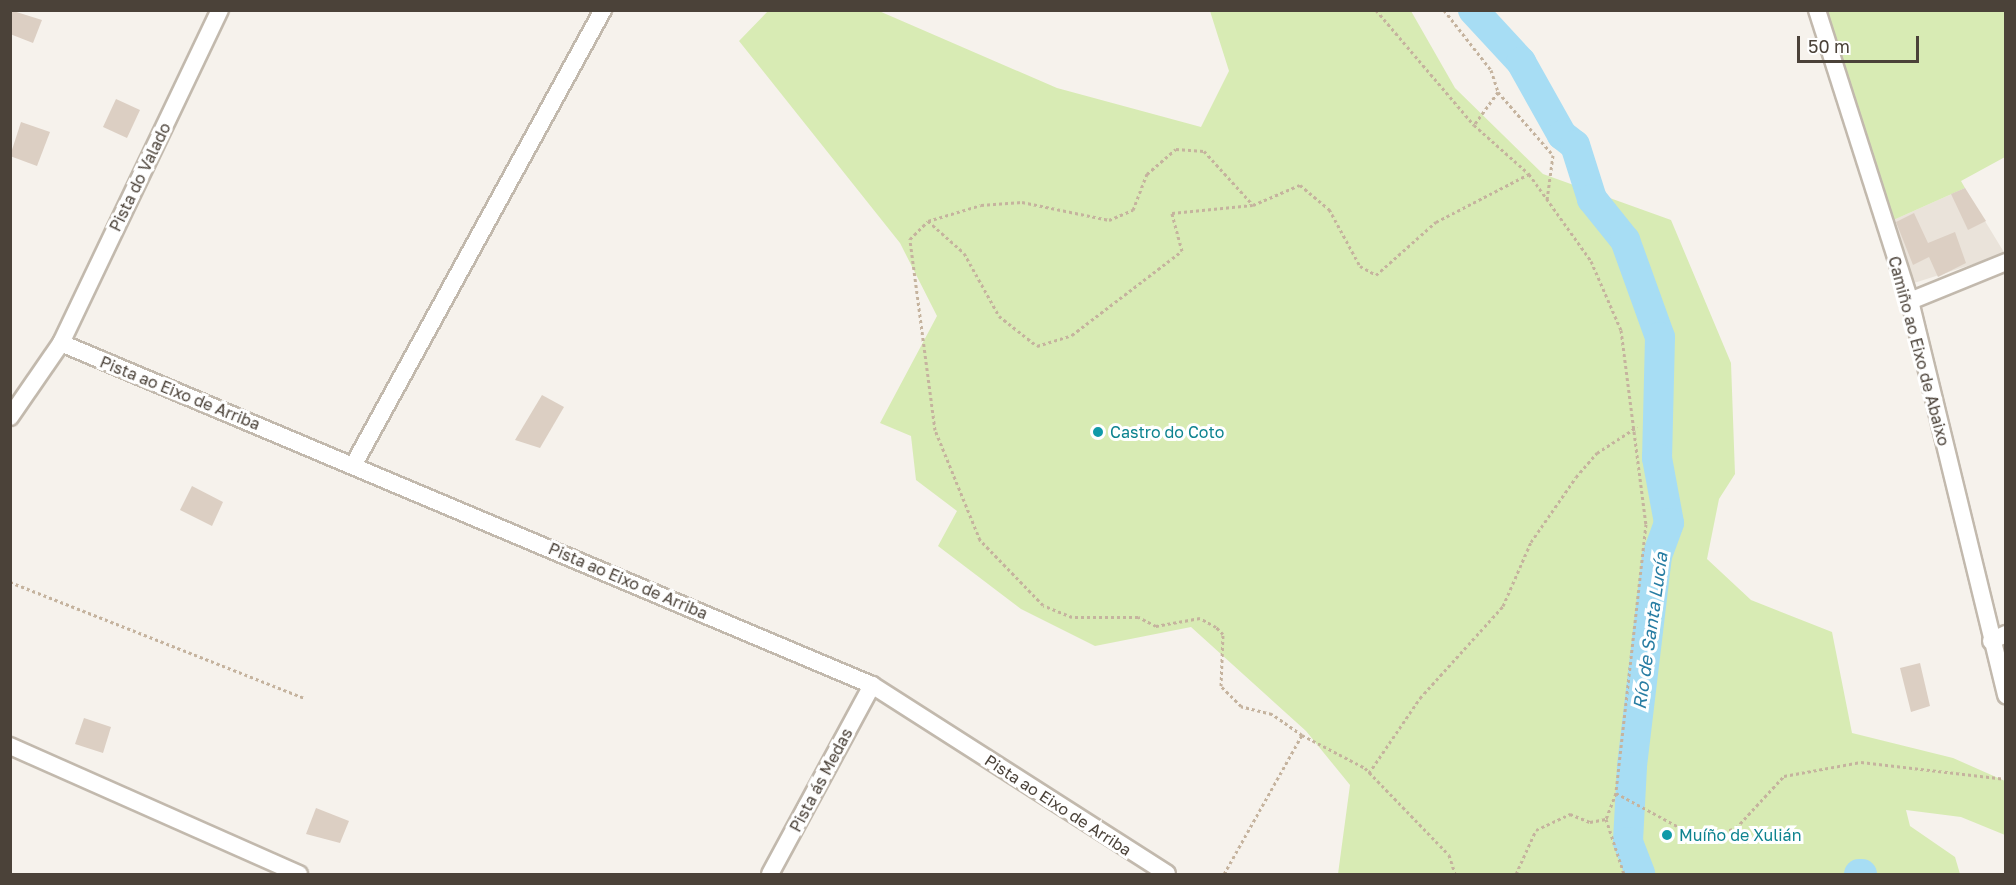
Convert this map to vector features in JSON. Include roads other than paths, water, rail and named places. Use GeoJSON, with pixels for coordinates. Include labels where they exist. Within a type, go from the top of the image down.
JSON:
{"type":"FeatureCollection","features":[{"type":"Feature","properties":{"kind":"street","name":"Pista do Valado"},"geometry":{"type":"LineString","coordinates":[[10,417],[61,343],[220,10]]}},
{"type":"Feature","properties":{"kind":"street"},"geometry":{"type":"LineString","coordinates":[[354,464],[603,10]]}},
{"type":"Feature","properties":{"kind":"street","name":"Camiño ao Eixo de Abaixo"},"geometry":{"type":"LineString","coordinates":[[1817,10],[1910,302],[1998,638],[2006,696]]}},
{"type":"Feature","properties":{"kind":"street"},"geometry":{"type":"LineString","coordinates":[[1910,302],[2006,262]]}},
{"type":"Feature","properties":{"kind":"street","name":"Pista ao Eixo de Arriba"},"geometry":{"type":"LineString","coordinates":[[61,343],[354,464],[872,685],[1167,874]]}},
{"type":"Feature","properties":{"kind":"street","name":"Pista ás Medas"},"geometry":{"type":"LineString","coordinates":[[770,874],[872,685]]}},
{"type":"Feature","properties":{"kind":"street"},"geometry":{"type":"LineString","coordinates":[[10,746],[299,874]]}},
{"type":"Feature","properties":{"kind":"waterway","name":"Río de Santa Lucía"},"geometry":{"type":"LineString","coordinates":[[1473,10],[1521,62],[1562,135],[1575,145],[1592,199],[1625,240],[1660,337],[1657,458],[1669,523],[1657,556],[1632,767],[1628,842],[1640,874]]}},
{"type":"Feature","properties":{"kind":"place","name":"Castro do Coto"},"geometry":{"type":"Point","coordinates":[1098,432]}},
{"type":"Feature","properties":{"kind":"place","name":"Muíño de Xulián"},"geometry":{"type":"Point","coordinates":[1667,835]}}]}
